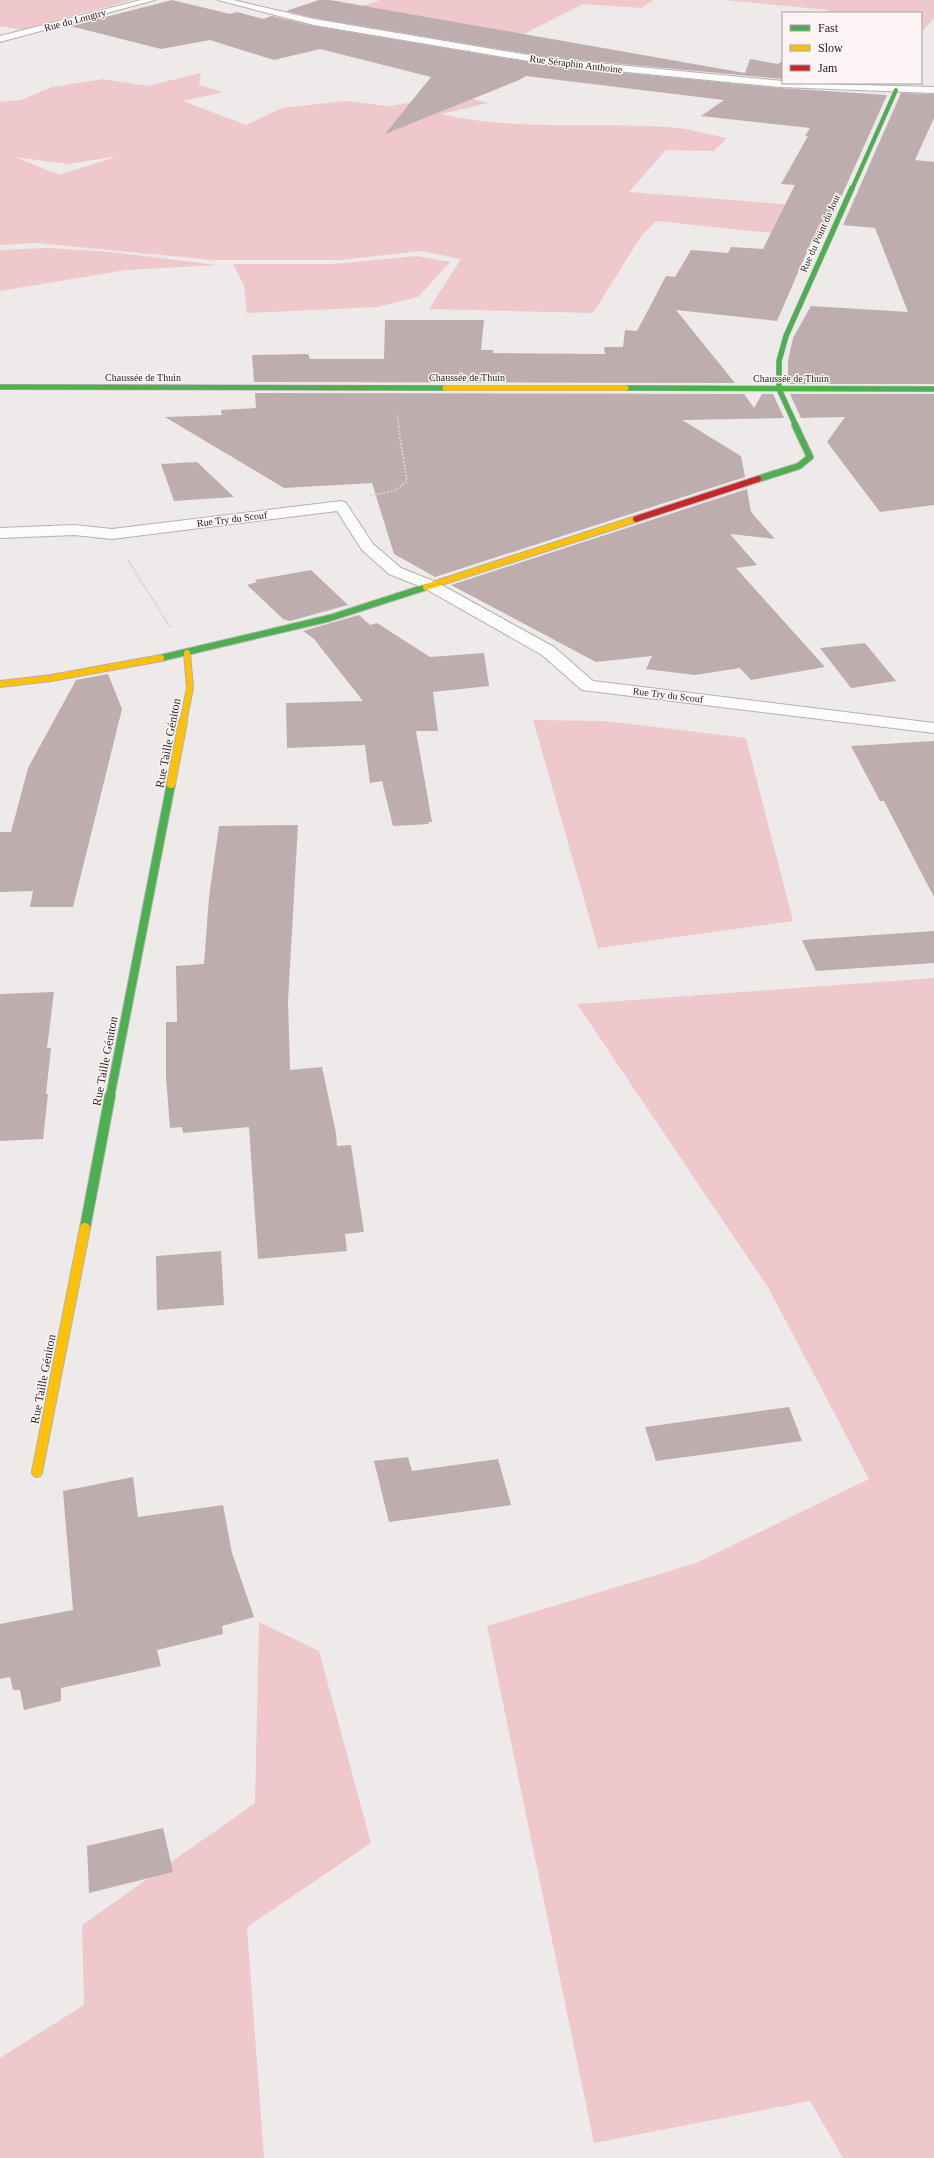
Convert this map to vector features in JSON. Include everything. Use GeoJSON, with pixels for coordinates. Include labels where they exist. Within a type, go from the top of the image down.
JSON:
{"type":"FeatureCollection","features":[{"type":"Feature","properties":{"kind":"street","name":"Rue du Longtry"},"geometry":{"type":"LineString","coordinates":[[0,39],[151,0]]}},
{"type":"Feature","properties":{"kind":"street","name":"Rue Séraphin Anthoine"},"geometry":{"type":"LineString","coordinates":[[222,0],[314,22],[546,61],[780,84],[896,90],[934,90]]}},
{"type":"Feature","properties":{"kind":"street","name":"Rue du Point du Jour"},"geometry":{"type":"LineString","coordinates":[[778,389],[779,361],[786,336],[896,90]]}},
{"type":"Feature","properties":{"kind":"street","name":"Chaussée de Thuin"},"geometry":{"type":"LineString","coordinates":[[0,388],[934,389]]}},
{"type":"Feature","properties":{"kind":"street"},"geometry":{"type":"LineString","coordinates":[[0,684],[51,678],[187,653],[330,618],[799,466],[810,457],[778,389]]}},
{"type":"Feature","properties":{"kind":"street","name":"Rue Try du Scouf"},"geometry":{"type":"LineString","coordinates":[[0,533],[74,530],[112,534],[342,506],[367,547],[395,571],[430,585],[548,651],[588,686],[934,728]]}},
{"type":"Feature","properties":{"kind":"street","name":"Rue Taille Géniton"},"geometry":{"type":"LineString","coordinates":[[37,1472],[190,688],[187,653]]}},
{"type":"Feature","properties":{"kind":"path"},"geometry":{"type":"LineString","coordinates":[[342,506],[358,498],[399,490],[405,486],[407,481],[393,388]]}},
{"type":"Feature","properties":{"kind":"path"},"geometry":{"type":"LineString","coordinates":[[112,534],[187,653]]}},
{"type":"Feature","properties":{"kind":"shaded area"},"geometry":{"type":"Polygon","coordinates":[[[0,0],[132,0],[21,30],[0,26],[0,0]]]}},
{"type":"Feature","properties":{"kind":"shaded area"},"geometry":{"type":"Polygon","coordinates":[[[380,0],[654,0],[641,8],[583,4],[496,48],[326,18],[380,0]]]}},
{"type":"Feature","properties":{"kind":"shaded area"},"geometry":{"type":"Polygon","coordinates":[[[723,0],[934,0],[934,18],[922,32],[922,12],[827,12],[829,10],[723,0]]]}},
{"type":"Feature","properties":{"kind":"shaded area"},"geometry":{"type":"Polygon","coordinates":[[[201,73],[199,85],[223,92],[183,101],[246,125],[282,108],[346,101],[389,106],[459,95],[488,103],[442,114],[469,119],[525,124],[639,126],[690,130],[727,138],[714,151],[666,150],[629,192],[833,208],[820,238],[656,221],[642,235],[593,313],[429,309],[461,259],[421,251],[341,260],[214,260],[36,243],[0,245],[0,102],[21,100],[52,87],[103,79],[147,86],[201,73]],[[118,156],[68,164],[15,157],[59,175],[118,156]]]}},
{"type":"Feature","properties":{"kind":"shaded area"},"geometry":{"type":"Polygon","coordinates":[[[48,248],[111,252],[217,265],[126,270],[0,291],[0,250],[48,248]]]}},
{"type":"Feature","properties":{"kind":"shaded area"},"geometry":{"type":"Polygon","coordinates":[[[416,256],[450,262],[418,297],[377,307],[247,313],[244,285],[233,264],[333,264],[416,256]]]}},
{"type":"Feature","properties":{"kind":"shaded area"},"geometry":{"type":"Polygon","coordinates":[[[533,720],[606,721],[746,738],[793,921],[598,948],[533,720]]]}},
{"type":"Feature","properties":{"kind":"shaded area"},"geometry":{"type":"Polygon","coordinates":[[[934,978],[934,2158],[843,2158],[810,2101],[594,2143],[487,1626],[696,1563],[869,1479],[769,1289],[577,1004],[934,978]]]}},
{"type":"Feature","properties":{"kind":"shaded area"},"geometry":{"type":"Polygon","coordinates":[[[259,1622],[319,1651],[371,1843],[247,1927],[264,2158],[0,2158],[0,2058],[84,2005],[82,1925],[255,1803],[259,1622]]]}},
{"type":"Feature","properties":{"kind":"building"},"geometry":{"type":"Polygon","coordinates":[[[172,0],[230,14],[237,12],[263,19],[272,16],[314,26],[546,65],[780,88],[887,95],[829,224],[819,224],[777,321],[676,310],[735,383],[254,382],[252,355],[308,354],[310,359],[384,359],[385,320],[484,320],[481,350],[493,350],[493,353],[605,354],[604,347],[623,347],[625,330],[637,331],[666,276],[675,277],[691,250],[728,253],[731,247],[763,249],[795,185],[781,184],[808,136],[805,136],[810,128],[701,116],[724,100],[526,76],[385,134],[431,77],[320,49],[274,60],[210,40],[161,49],[70,26],[172,0]]]}},
{"type":"Feature","properties":{"kind":"building"},"geometry":{"type":"Polygon","coordinates":[[[319,0],[330,0],[745,73],[750,59],[778,64],[782,62],[782,79],[546,57],[314,18],[286,11],[319,0]]]}},
{"type":"Feature","properties":{"kind":"building"},"geometry":{"type":"Polygon","coordinates":[[[901,93],[934,94],[934,118],[915,160],[934,162],[934,384],[788,384],[788,361],[793,338],[811,306],[908,312],[875,228],[843,225],[901,93]]]}},
{"type":"Feature","properties":{"kind":"building"},"geometry":{"type":"Polygon","coordinates":[[[255,393],[744,394],[754,408],[762,394],[773,394],[784,418],[682,420],[741,456],[745,477],[435,577],[394,554],[372,483],[284,488],[165,417],[222,415],[221,410],[256,408],[255,393]]]}},
{"type":"Feature","properties":{"kind":"building"},"geometry":{"type":"Polygon","coordinates":[[[790,394],[934,394],[934,505],[880,512],[827,442],[845,417],[801,418],[790,394]]]}},
{"type":"Feature","properties":{"kind":"building"},"geometry":{"type":"Polygon","coordinates":[[[197,462],[234,497],[174,501],[161,464],[197,462]]]}},
{"type":"Feature","properties":{"kind":"building"},"geometry":{"type":"Polygon","coordinates":[[[747,489],[751,512],[775,539],[730,534],[757,565],[736,568],[825,667],[751,680],[740,668],[695,675],[646,669],[652,656],[596,662],[451,585],[747,489]]]}},
{"type":"Feature","properties":{"kind":"building"},"geometry":{"type":"Polygon","coordinates":[[[311,570],[348,605],[290,621],[283,619],[247,585],[257,582],[255,580],[311,570]]]}},
{"type":"Feature","properties":{"kind":"building"},"geometry":{"type":"Polygon","coordinates":[[[359,615],[370,625],[377,623],[430,657],[484,653],[489,686],[433,692],[438,731],[416,731],[432,822],[428,822],[429,824],[393,826],[382,781],[370,783],[365,745],[287,748],[286,703],[363,701],[314,639],[303,631],[359,615]]]}},
{"type":"Feature","properties":{"kind":"building"},"geometry":{"type":"Polygon","coordinates":[[[865,643],[896,681],[851,688],[820,648],[865,643]]]}},
{"type":"Feature","properties":{"kind":"building"},"geometry":{"type":"Polygon","coordinates":[[[108,674],[122,709],[73,907],[30,907],[33,891],[0,892],[0,832],[11,832],[28,768],[76,680],[108,674]]]}},
{"type":"Feature","properties":{"kind":"building"},"geometry":{"type":"Polygon","coordinates":[[[934,741],[934,897],[884,801],[880,801],[851,746],[934,741]]]}},
{"type":"Feature","properties":{"kind":"building"},"geometry":{"type":"Polygon","coordinates":[[[298,825],[288,1001],[290,1070],[322,1067],[336,1133],[337,1146],[351,1145],[364,1232],[345,1234],[347,1251],[258,1259],[249,1127],[183,1133],[182,1127],[170,1128],[166,1077],[166,1022],[177,1022],[176,966],[204,964],[209,897],[219,826],[298,825]]]}},
{"type":"Feature","properties":{"kind":"building"},"geometry":{"type":"Polygon","coordinates":[[[934,931],[934,963],[816,971],[802,940],[934,931]]]}},
{"type":"Feature","properties":{"kind":"building"},"geometry":{"type":"Polygon","coordinates":[[[54,992],[47,1048],[51,1048],[43,1139],[0,1141],[0,994],[54,992]]]}},
{"type":"Feature","properties":{"kind":"building"},"geometry":{"type":"Polygon","coordinates":[[[221,1251],[224,1305],[157,1310],[156,1256],[221,1251]]]}},
{"type":"Feature","properties":{"kind":"building"},"geometry":{"type":"Polygon","coordinates":[[[789,1407],[802,1441],[656,1461],[645,1427],[789,1407]]]}},
{"type":"Feature","properties":{"kind":"building"},"geometry":{"type":"Polygon","coordinates":[[[408,1457],[412,1471],[498,1459],[511,1505],[389,1522],[374,1461],[408,1457]]]}},
{"type":"Feature","properties":{"kind":"building"},"geometry":{"type":"Polygon","coordinates":[[[133,1477],[138,1517],[223,1505],[232,1553],[254,1617],[222,1626],[223,1634],[157,1650],[161,1666],[61,1688],[61,1701],[24,1710],[20,1690],[13,1690],[10,1677],[0,1679],[0,1624],[73,1610],[63,1491],[133,1477]]]}},
{"type":"Feature","properties":{"kind":"building"},"geometry":{"type":"Polygon","coordinates":[[[163,1828],[173,1872],[89,1893],[87,1846],[163,1828]]]}},
{"type":"Feature","properties":{"kind":"traffic: fast"},"geometry":{"type":"LineString","coordinates":[[758,479],[799,466],[810,457],[779,389],[779,361],[786,336],[896,90]]}},
{"type":"Feature","properties":{"kind":"traffic: fast"},"geometry":{"type":"LineString","coordinates":[[0,387],[445,388]]}},
{"type":"Feature","properties":{"kind":"traffic: fast"},"geometry":{"type":"LineString","coordinates":[[626,388],[934,389]]}},
{"type":"Feature","properties":{"kind":"traffic: fast"},"geometry":{"type":"LineString","coordinates":[[161,658],[330,618],[426,587]]}},
{"type":"Feature","properties":{"kind":"traffic: fast"},"geometry":{"type":"LineString","coordinates":[[85,1228],[171,784]]}},
{"type":"Feature","properties":{"kind":"traffic: slow"},"geometry":{"type":"LineString","coordinates":[[445,388],[626,388]]}},
{"type":"Feature","properties":{"kind":"traffic: slow"},"geometry":{"type":"LineString","coordinates":[[426,587],[636,519]]}},
{"type":"Feature","properties":{"kind":"traffic: slow"},"geometry":{"type":"LineString","coordinates":[[171,784],[190,688],[187,653]]}},
{"type":"Feature","properties":{"kind":"traffic: slow"},"geometry":{"type":"LineString","coordinates":[[0,684],[51,678],[161,658]]}},
{"type":"Feature","properties":{"kind":"traffic: slow"},"geometry":{"type":"LineString","coordinates":[[37,1472],[85,1228]]}},
{"type":"Feature","properties":{"kind":"traffic: jam"},"geometry":{"type":"LineString","coordinates":[[636,519],[758,479]]}}]}
